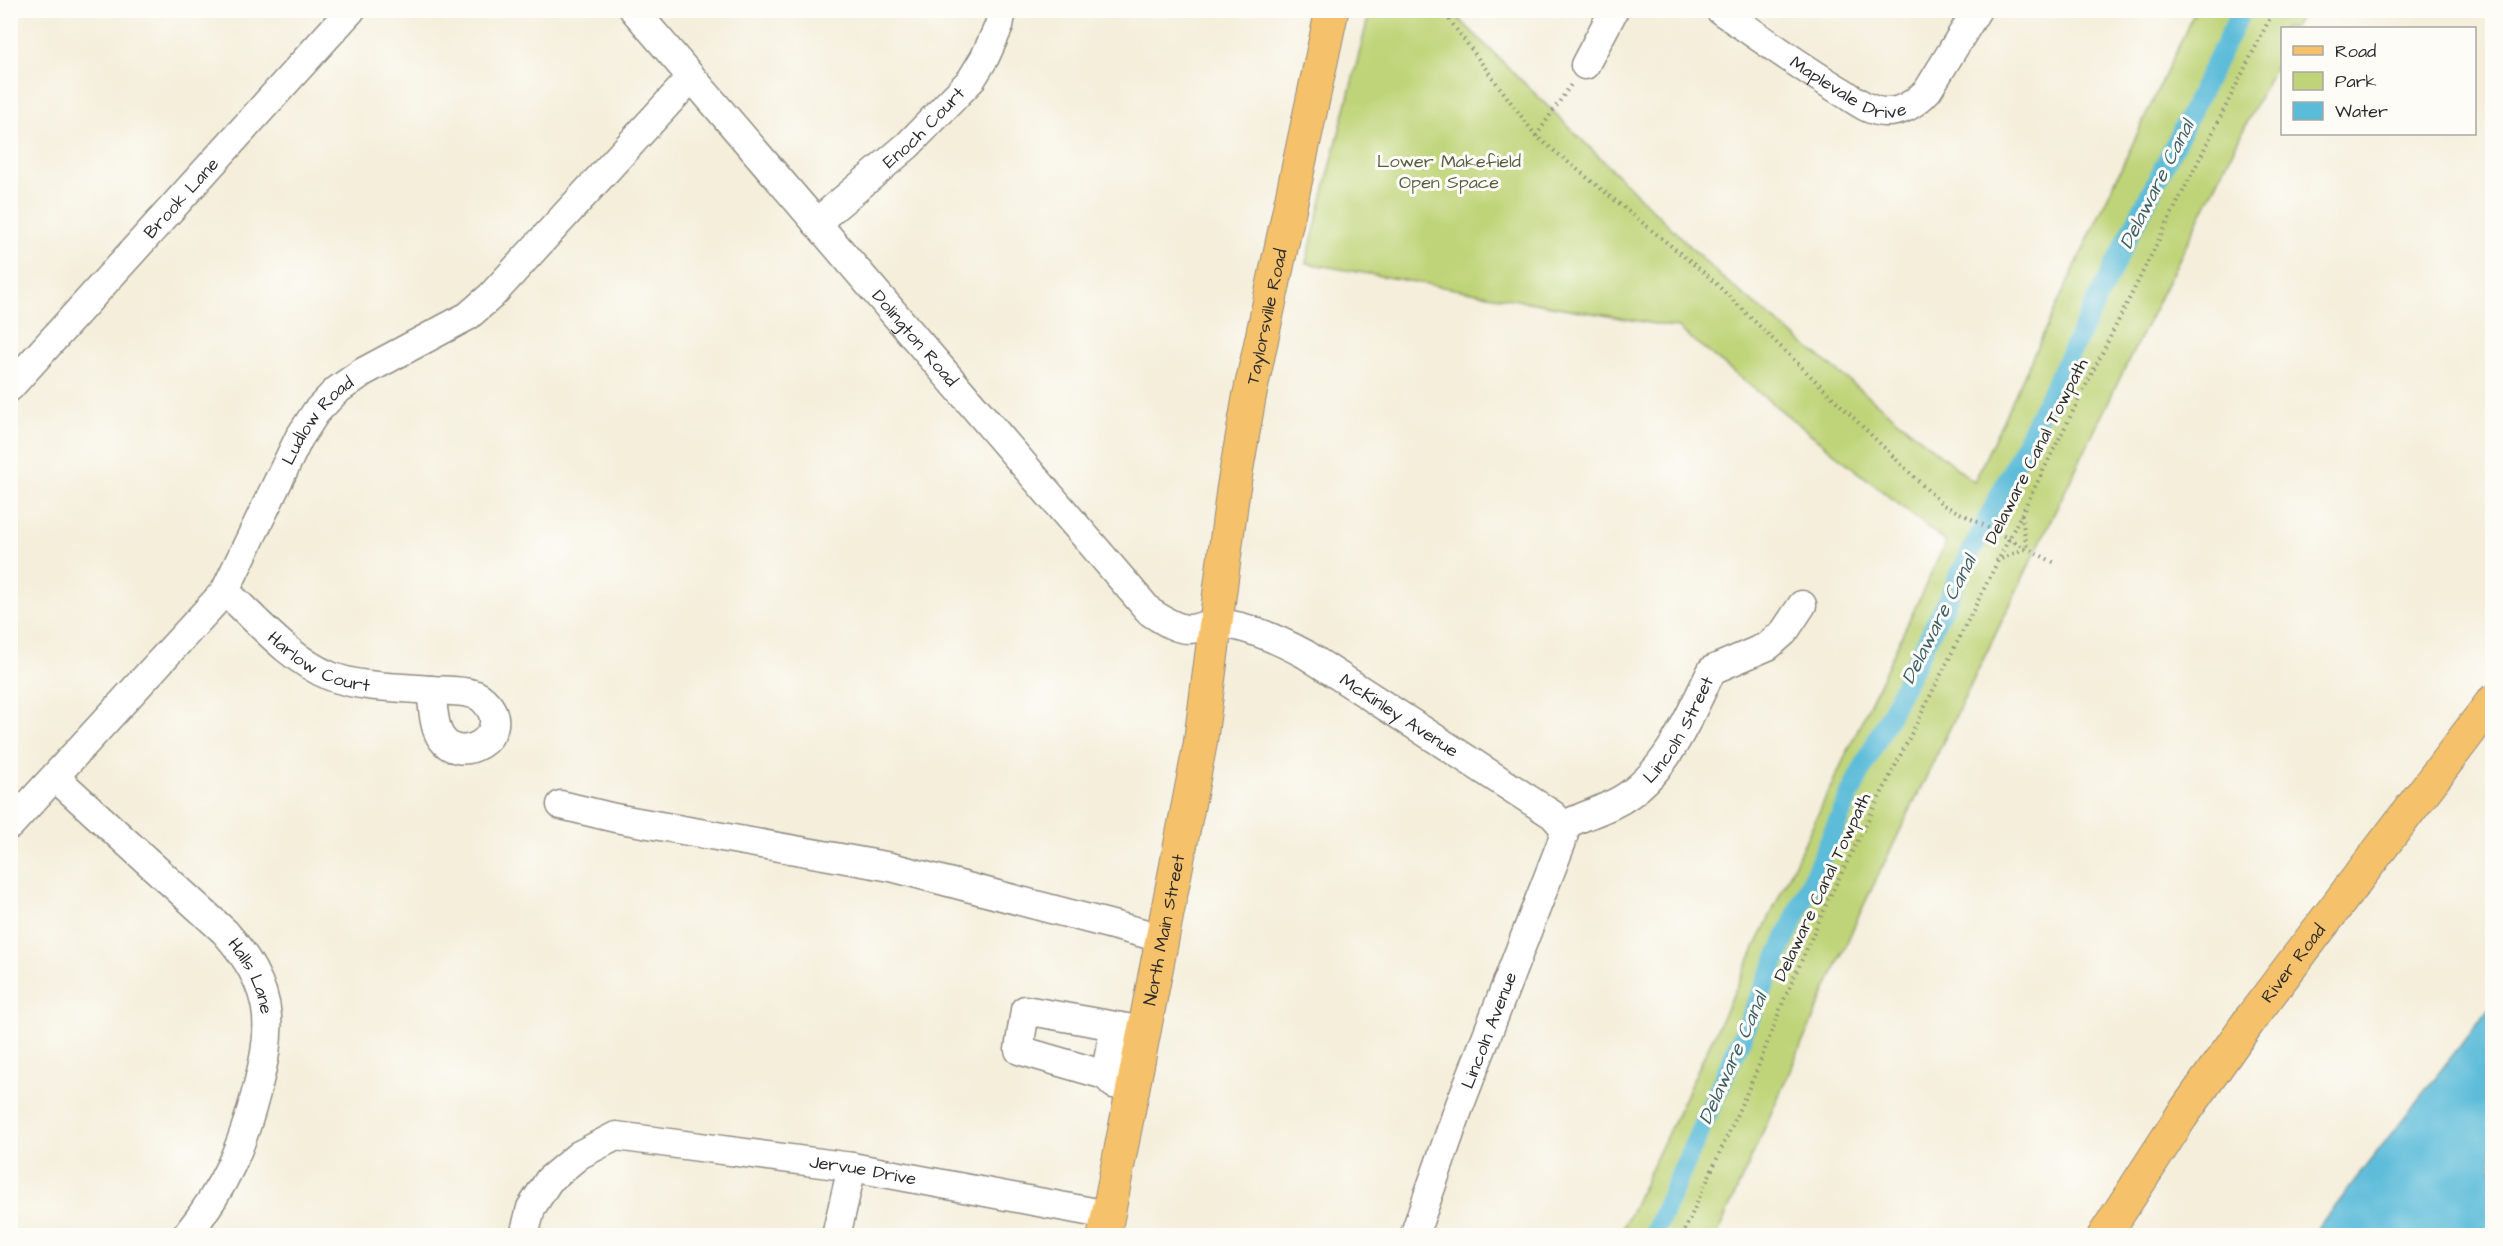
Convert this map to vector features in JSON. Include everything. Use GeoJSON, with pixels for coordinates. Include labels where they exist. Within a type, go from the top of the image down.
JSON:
{"type":"FeatureCollection","features":[{"type":"Feature","properties":{"kind":"main road","name":"Taylorsville Road"},"geometry":{"type":"LineString","coordinates":[[1215,623],[1233,490],[1249,399],[1332,10]]}},
{"type":"Feature","properties":{"kind":"main road","name":"North Main Street"},"geometry":{"type":"LineString","coordinates":[[1106,1225],[1119,1082],[1130,1028],[1162,938],[1200,745],[1215,623]]}},
{"type":"Feature","properties":{"kind":"main road","name":"River Road"},"geometry":{"type":"LineString","coordinates":[[2104,1236],[2181,1117],[2253,1017],[2493,702]]}},
{"type":"Feature","properties":{"kind":"street","name":"Brook Lane"},"geometry":{"type":"LineString","coordinates":[[10,387],[351,10]]}},
{"type":"Feature","properties":{"kind":"street","name":"Dolington Road"},"geometry":{"type":"LineString","coordinates":[[634,10],[1150,612],[1171,624],[1188,629],[1215,623]]}},
{"type":"Feature","properties":{"kind":"street","name":"Enoch Court"},"geometry":{"type":"LineString","coordinates":[[816,223],[908,145],[971,80],[985,57],[999,26],[1002,10]]}},
{"type":"Feature","properties":{"kind":"street"},"geometry":{"type":"LineString","coordinates":[[1585,65],[1614,10]]}},
{"type":"Feature","properties":{"kind":"street","name":"Maplevale Drive"},"geometry":{"type":"LineString","coordinates":[[1720,10],[1821,79],[1872,110],[1885,112],[1908,107],[1918,101],[1928,90],[1977,10]]}},
{"type":"Feature","properties":{"kind":"street","name":"Ludlow Road"},"geometry":{"type":"LineString","coordinates":[[10,825],[225,591],[299,438],[316,412],[336,391],[363,372],[468,316],[491,296],[691,78]]}},
{"type":"Feature","properties":{"kind":"street","name":"Harlow Court"},"geometry":{"type":"LineString","coordinates":[[225,591],[293,653],[330,676],[347,681],[431,690]]}},
{"type":"Feature","properties":{"kind":"street","name":"Lincoln Street"},"geometry":{"type":"LineString","coordinates":[[1568,824],[1591,812],[1611,806],[1631,794],[1673,747],[1712,670],[1768,646],[1784,632],[1802,605]]}},
{"type":"Feature","properties":{"kind":"street","name":"McKinley Avenue"},"geometry":{"type":"LineString","coordinates":[[1215,623],[1257,632],[1305,654],[1568,824]]}},
{"type":"Feature","properties":{"kind":"street","name":"Halls Lane"},"geometry":{"type":"LineString","coordinates":[[55,777],[225,932],[243,952],[262,993],[267,1016],[264,1064],[245,1135],[219,1188],[186,1236]]}},
{"type":"Feature","properties":{"kind":"street"},"geometry":{"type":"LineString","coordinates":[[561,805],[615,818],[891,867],[1162,938]]}},
{"type":"Feature","properties":{"kind":"street","name":"Lincoln Avenue"},"geometry":{"type":"LineString","coordinates":[[1414,1236],[1459,1107],[1568,824]]}},
{"type":"Feature","properties":{"kind":"street"},"geometry":{"type":"LineString","coordinates":[[1119,1082],[1019,1050],[1024,1010],[1130,1028]]}},
{"type":"Feature","properties":{"kind":"street","name":"Jervue Drive"},"geometry":{"type":"LineString","coordinates":[[524,1236],[531,1208],[549,1180],[579,1155],[616,1136],[852,1167],[1106,1225]]}},
{"type":"Feature","properties":{"kind":"street"},"geometry":{"type":"LineString","coordinates":[[836,1236],[852,1167]]}},
{"type":"Feature","properties":{"kind":"path"},"geometry":{"type":"LineString","coordinates":[[1442,10],[1536,136],[1708,276],[1943,505],[2055,563]]}},
{"type":"Feature","properties":{"kind":"path","name":"Delaware Canal Towpath"},"geometry":{"type":"LineString","coordinates":[[1682,1236],[1757,1070],[1783,1002],[1831,894],[2274,10]]}},
{"type":"Feature","properties":{"kind":"path"},"geometry":{"type":"LineString","coordinates":[[1536,136],[1585,65]]}},
{"type":"Feature","properties":{"kind":"path"},"geometry":{"type":"LineString","coordinates":[[2021,511],[2026,548]]}},
{"type":"Feature","properties":{"kind":"path"},"geometry":{"type":"LineString","coordinates":[[1996,561],[2026,548]]}},
{"type":"Feature","properties":{"kind":"green space","name":"Lower Makefield Open Space"},"geometry":{"type":"Polygon","coordinates":[[[1370,11],[1451,11],[1719,275],[1974,482],[2195,11],[2303,11],[2295,27],[2281,27],[2281,54],[2119,380],[1860,913],[1717,1235],[1620,1235],[1946,542],[1678,328],[1306,263],[1370,11]]]}},
{"type":"Feature","properties":{"kind":"water"},"geometry":{"type":"Polygon","coordinates":[[[2492,1005],[2492,1235],[2312,1235],[2492,1005]]]}},
{"type":"Feature","properties":{"kind":"waterway","name":"Delaware Canal"},"geometry":{"type":"LineString","coordinates":[[1653,1236],[1851,792],[2242,10]]}}]}
